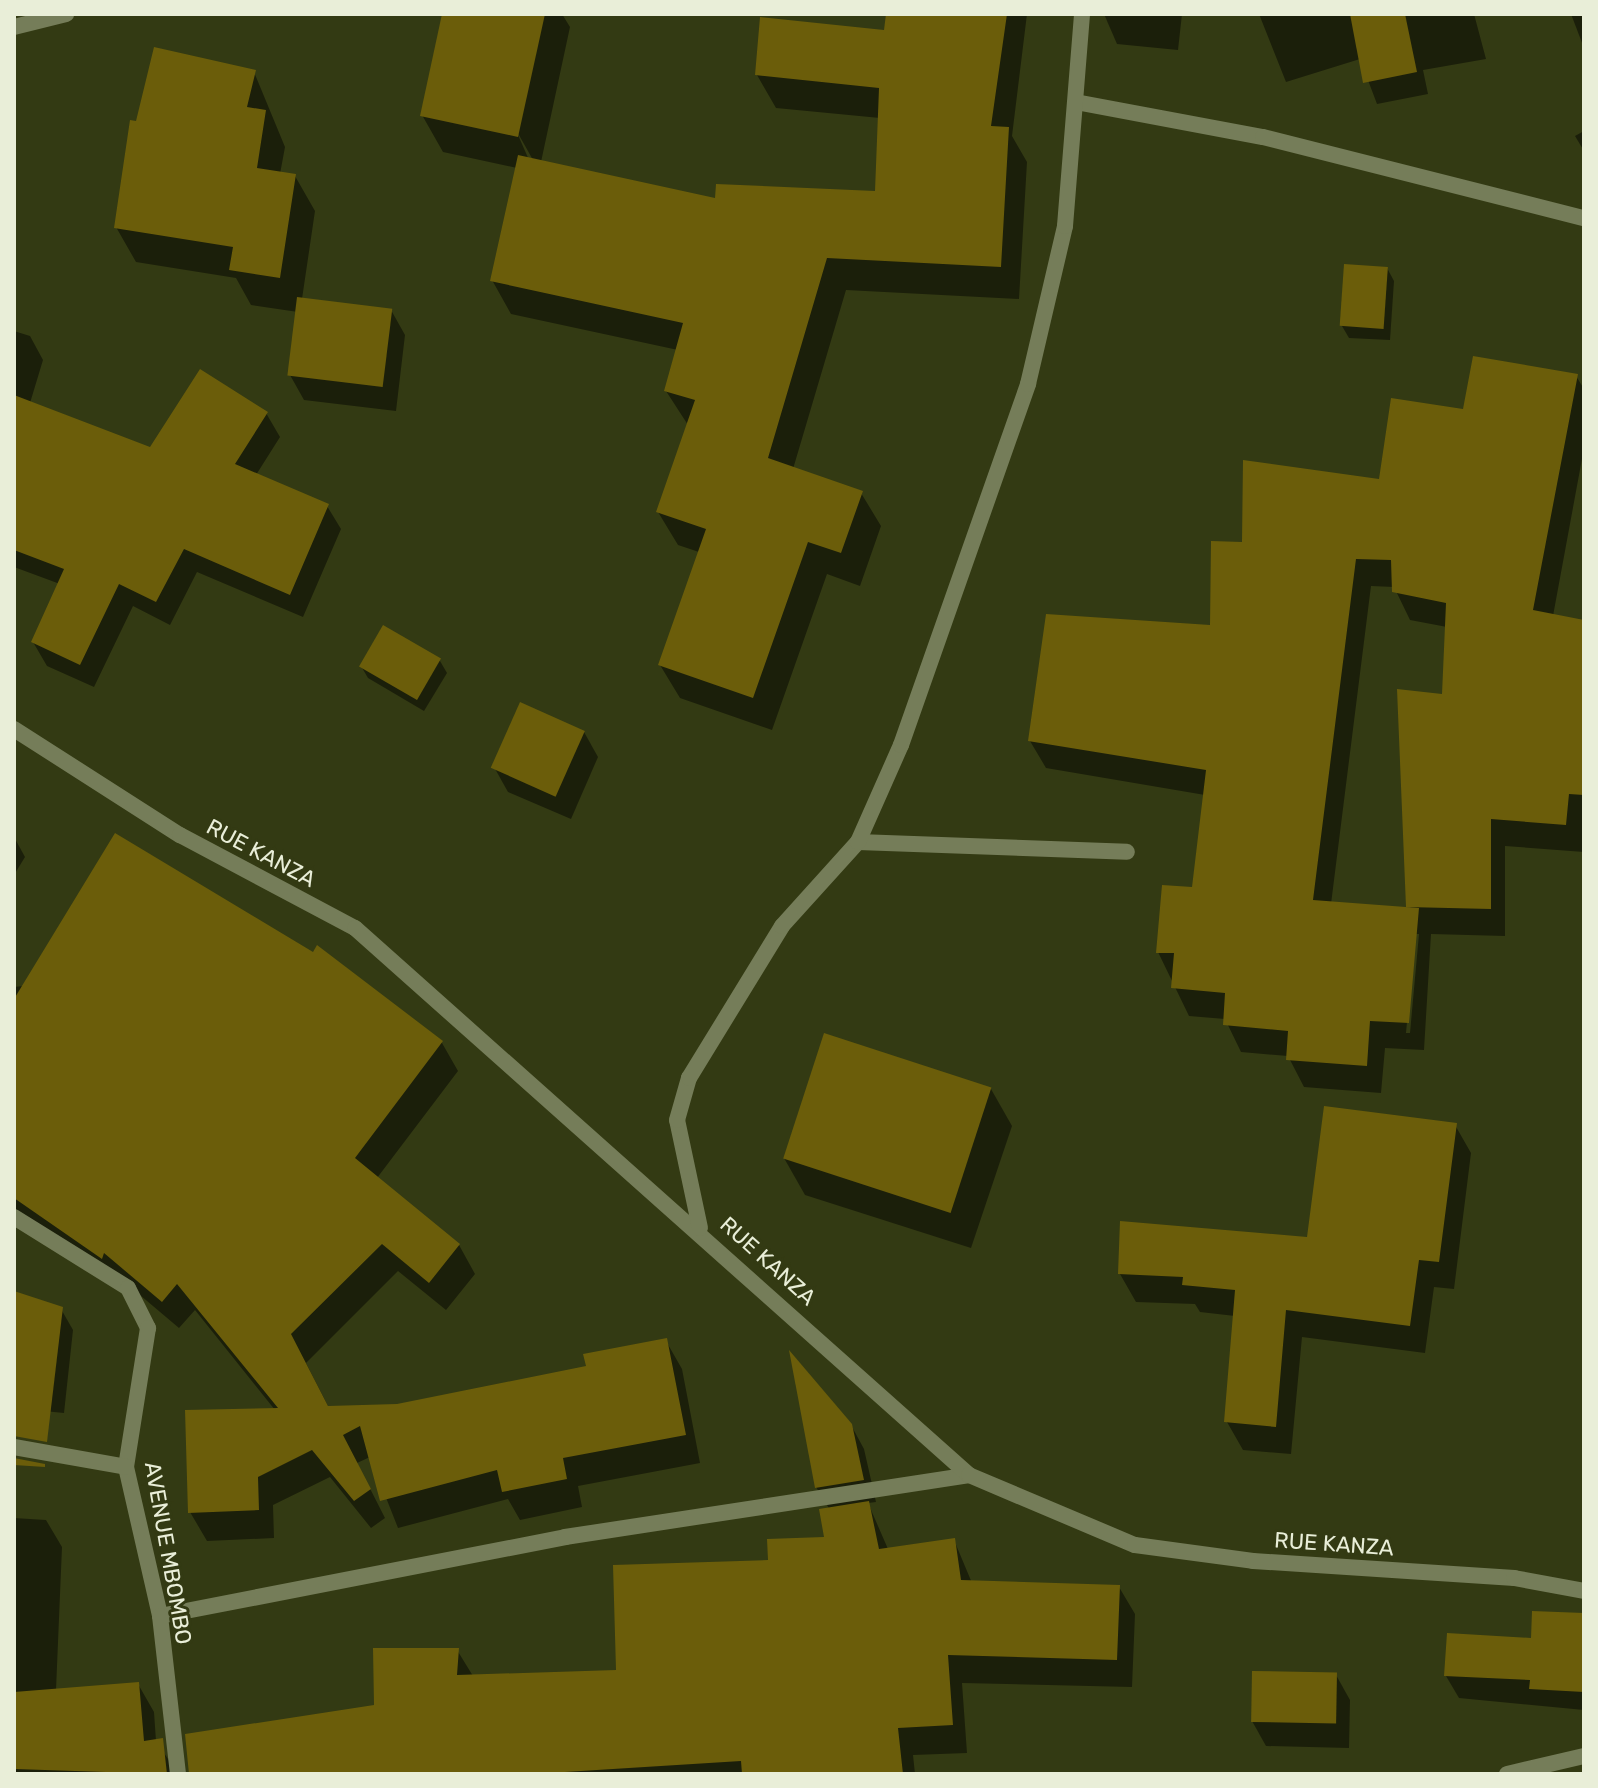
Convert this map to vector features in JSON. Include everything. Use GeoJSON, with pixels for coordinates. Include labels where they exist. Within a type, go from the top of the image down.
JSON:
{"type":"FeatureCollection","features":[{"type":"Feature","properties":{"kind":"street"},"geometry":{"type":"LineString","coordinates":[[14,27],[66,14]]}},
{"type":"Feature","properties":{"kind":"street"},"geometry":{"type":"LineString","coordinates":[[701,1230],[677,1120],[689,1078],[782,926],[858,842],[901,745],[1028,384],[1065,226],[1081,103],[1082,14]]}},
{"type":"Feature","properties":{"kind":"street"},"geometry":{"type":"LineString","coordinates":[[1081,103],[1263,137],[1584,218]]}},
{"type":"Feature","properties":{"kind":"street","name":"RUE KANZA"},"geometry":{"type":"LineString","coordinates":[[14,729],[180,835],[355,928],[701,1230],[969,1475],[1135,1545],[1253,1561],[1514,1578],[1584,1591]]}},
{"type":"Feature","properties":{"kind":"street"},"geometry":{"type":"LineString","coordinates":[[858,842],[1127,852]]}},
{"type":"Feature","properties":{"kind":"street","name":"AVENUE MBOMBO"},"geometry":{"type":"LineString","coordinates":[[14,1217],[128,1288],[148,1328],[126,1467],[160,1616],[178,1774]]}},
{"type":"Feature","properties":{"kind":"street"},"geometry":{"type":"LineString","coordinates":[[14,1447],[126,1467]]}},
{"type":"Feature","properties":{"kind":"street"},"geometry":{"type":"LineString","coordinates":[[160,1616],[565,1537],[969,1475]]}},
{"type":"Feature","properties":{"kind":"street"},"geometry":{"type":"LineString","coordinates":[[1507,1774],[1584,1756]]}},
{"type":"Feature","properties":{"kind":"building"},"geometry":{"type":"Polygon","coordinates":[[[442,14],[545,14],[518,137],[420,116],[442,14]]]}},
{"type":"Feature","properties":{"kind":"building"},"geometry":{"type":"Polygon","coordinates":[[[886,14],[1007,14],[991,126],[1009,127],[1001,267],[827,258],[768,458],[863,491],[841,553],[808,542],[753,698],[658,665],[706,529],[656,512],[695,400],[664,391],[683,323],[490,281],[518,155],[715,198],[716,184],[875,191],[879,88],[755,75],[760,17],[884,30],[886,14]]]}},
{"type":"Feature","properties":{"kind":"building"},"geometry":{"type":"Polygon","coordinates":[[[1350,14],[1405,14],[1417,72],[1363,83],[1350,14]]]}},
{"type":"Feature","properties":{"kind":"building"},"geometry":{"type":"Polygon","coordinates":[[[154,47],[256,70],[247,107],[266,110],[257,168],[296,174],[280,278],[229,270],[233,247],[114,228],[130,120],[136,121],[154,47]]]}},
{"type":"Feature","properties":{"kind":"building"},"geometry":{"type":"Polygon","coordinates":[[[1344,264],[1388,267],[1384,329],[1340,326],[1344,264]]]}},
{"type":"Feature","properties":{"kind":"building"},"geometry":{"type":"Polygon","coordinates":[[[297,297],[392,309],[383,387],[287,375],[297,297]]]}},
{"type":"Feature","properties":{"kind":"building"},"geometry":{"type":"Polygon","coordinates":[[[1473,356],[1578,374],[1533,610],[1584,620],[1584,795],[1569,794],[1566,825],[1491,819],[1491,909],[1406,907],[1397,689],[1442,694],[1446,603],[1392,592],[1391,560],[1356,559],[1313,900],[1419,908],[1409,1023],[1370,1021],[1367,1066],[1286,1060],[1288,1031],[1223,1025],[1225,993],[1171,988],[1174,953],[1156,953],[1162,885],[1192,887],[1206,770],[1028,741],[1046,614],[1210,625],[1211,541],[1242,542],[1243,460],[1379,479],[1391,398],[1463,409],[1473,356]]]}},
{"type":"Feature","properties":{"kind":"building"},"geometry":{"type":"Polygon","coordinates":[[[200,369],[268,412],[235,464],[329,504],[290,595],[184,549],[156,602],[119,584],[80,665],[31,642],[64,569],[14,550],[14,395],[150,447],[200,369]]]}},
{"type":"Feature","properties":{"kind":"building"},"geometry":{"type":"Polygon","coordinates":[[[383,625],[441,658],[417,700],[359,667],[383,625]]]}},
{"type":"Feature","properties":{"kind":"building"},"geometry":{"type":"Polygon","coordinates":[[[520,702],[585,731],[556,797],[491,768],[520,702]]]}},
{"type":"Feature","properties":{"kind":"building"},"geometry":{"type":"Polygon","coordinates":[[[115,833],[313,952],[317,945],[443,1041],[355,1158],[460,1244],[429,1283],[382,1244],[291,1334],[328,1406],[397,1404],[586,1366],[583,1354],[667,1338],[686,1435],[563,1458],[567,1479],[502,1492],[497,1470],[380,1501],[360,1426],[343,1435],[371,1489],[354,1501],[312,1450],[258,1477],[259,1510],[188,1513],[185,1410],[278,1408],[177,1284],[162,1302],[104,1253],[102,1259],[14,1198],[14,999],[115,833]]]}},
{"type":"Feature","properties":{"kind":"building"},"geometry":{"type":"Polygon","coordinates":[[[824,1033],[991,1087],[951,1213],[783,1159],[824,1033]]]}},
{"type":"Feature","properties":{"kind":"building"},"geometry":{"type":"Polygon","coordinates":[[[1324,1106],[1457,1123],[1439,1262],[1419,1260],[1410,1326],[1286,1310],[1276,1427],[1224,1422],[1235,1290],[1182,1285],[1183,1277],[1118,1274],[1120,1221],[1307,1237],[1324,1106]]]}},
{"type":"Feature","properties":{"kind":"building"},"geometry":{"type":"Polygon","coordinates":[[[14,1291],[63,1307],[47,1442],[14,1436],[14,1291]]]}},
{"type":"Feature","properties":{"kind":"building"},"geometry":{"type":"Polygon","coordinates":[[[789,1350],[852,1424],[864,1480],[815,1488],[789,1350]]]}},
{"type":"Feature","properties":{"kind":"building"},"geometry":{"type":"Polygon","coordinates":[[[14,1458],[45,1464],[45,1467],[14,1465],[14,1458]]]}},
{"type":"Feature","properties":{"kind":"building"},"geometry":{"type":"Polygon","coordinates":[[[869,1501],[879,1549],[955,1538],[961,1580],[1120,1585],[1117,1660],[948,1655],[953,1725],[898,1728],[903,1774],[742,1774],[741,1761],[533,1774],[189,1774],[185,1734],[374,1705],[373,1648],[459,1648],[457,1675],[616,1670],[613,1565],[768,1560],[767,1539],[824,1537],[819,1509],[869,1501]]]}},
{"type":"Feature","properties":{"kind":"building"},"geometry":{"type":"Polygon","coordinates":[[[1532,1611],[1584,1613],[1584,1692],[1529,1689],[1530,1680],[1444,1676],[1447,1633],[1531,1638],[1532,1611]]]}},
{"type":"Feature","properties":{"kind":"building"},"geometry":{"type":"Polygon","coordinates":[[[1252,1671],[1337,1672],[1336,1723],[1251,1722],[1252,1671]]]}},
{"type":"Feature","properties":{"kind":"building"},"geometry":{"type":"Polygon","coordinates":[[[139,1682],[144,1741],[163,1738],[167,1774],[14,1769],[14,1692],[139,1682]]]}}]}
